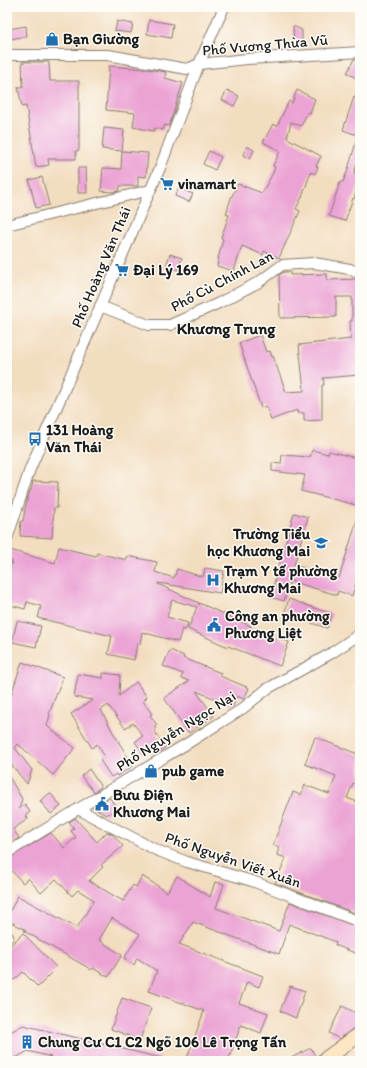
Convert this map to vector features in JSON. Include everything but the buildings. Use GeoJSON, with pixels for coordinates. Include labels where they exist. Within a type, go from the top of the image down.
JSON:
{"type":"FeatureCollection","features":[{"type":"Feature","properties":{"kind":"main road"},"geometry":{"type":"LineString","coordinates":[[323,1061],[360,1034]]}},
{"type":"Feature","properties":{"kind":"street","name":"Phố Hoàng Văn Thái"},"geometry":{"type":"LineString","coordinates":[[7,539],[28,474],[150,190],[199,64],[224,7]]}},
{"type":"Feature","properties":{"kind":"street","name":"Phố Vương Thừa Vũ"},"geometry":{"type":"LineString","coordinates":[[7,55],[108,55],[187,69],[199,64],[266,57],[360,52]]}},
{"type":"Feature","properties":{"kind":"street"},"geometry":{"type":"LineString","coordinates":[[7,225],[150,190]]}},
{"type":"Feature","properties":{"kind":"street","name":"Phố Cù Chính Lan"},"geometry":{"type":"LineString","coordinates":[[100,306],[149,325],[170,325],[258,282],[282,265],[314,263],[350,269],[360,274]]}},
{"type":"Feature","properties":{"kind":"street","name":"Phố Nguyễn Ngọc Nại"},"geometry":{"type":"LineString","coordinates":[[7,853],[242,709],[267,689],[330,654],[360,634]]}},
{"type":"Feature","properties":{"kind":"street","name":"Phố Nguyễn Viết Xuân"},"geometry":{"type":"LineString","coordinates":[[78,809],[156,850],[187,862],[252,880],[360,922]]}},
{"type":"Feature","properties":{"kind":"place","name":"Bạn Giường"},"geometry":{"type":"Point","coordinates":[52,39]}},
{"type":"Feature","properties":{"kind":"place","name":"vinamart"},"geometry":{"type":"Point","coordinates":[167,184]}},
{"type":"Feature","properties":{"kind":"place","name":"Đại Lý 169"},"geometry":{"type":"Point","coordinates":[122,270]}},
{"type":"Feature","properties":{"kind":"place","name":"131 Hoàng Văn Thái"},"geometry":{"type":"Point","coordinates":[35,439]}},
{"type":"Feature","properties":{"kind":"place","name":"Trường Tiểu học Khương Mai"},"geometry":{"type":"Point","coordinates":[321,543]}},
{"type":"Feature","properties":{"kind":"place","name":"Trạm Y tế phường Khương Mai"},"geometry":{"type":"Point","coordinates":[213,580]}},
{"type":"Feature","properties":{"kind":"place","name":"Công an phường Phương Liệt"},"geometry":{"type":"Point","coordinates":[214,625]}},
{"type":"Feature","properties":{"kind":"place","name":"pub game"},"geometry":{"type":"Point","coordinates":[151,771]}},
{"type":"Feature","properties":{"kind":"place","name":"Bưu Điện Khương Mai"},"geometry":{"type":"Point","coordinates":[102,804]}},
{"type":"Feature","properties":{"kind":"place","name":"Chung Cư C1 C2 Ngõ 106 Lê Trọng Tấn"},"geometry":{"type":"Point","coordinates":[27,1042]}},
{"type":"Feature","properties":{"kind":"district","name":"Khương Trung"},"geometry":{"type":"Point","coordinates":[226,328]}}]}
